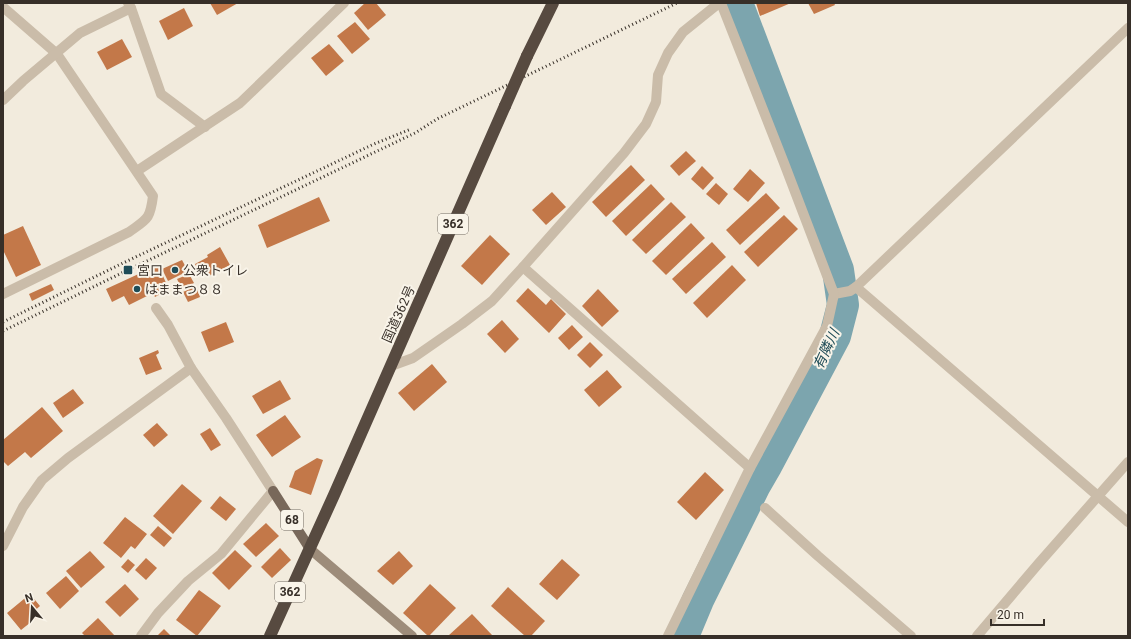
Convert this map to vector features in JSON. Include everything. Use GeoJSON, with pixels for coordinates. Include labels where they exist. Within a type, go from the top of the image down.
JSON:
{"type":"FeatureCollection","features":[{"type":"Feature","properties":{"kind":"highway","name":"国道362号"},"geometry":{"type":"LineString","coordinates":[[270,636],[391,366],[504,106],[553,3]]}},
{"type":"Feature","properties":{"kind":"main road","name":"68"},"geometry":{"type":"LineString","coordinates":[[273,491],[310,549]]}},
{"type":"Feature","properties":{"kind":"street"},"geometry":{"type":"LineString","coordinates":[[137,171],[240,103],[344,3]]}},
{"type":"Feature","properties":{"kind":"street"},"geometry":{"type":"LineString","coordinates":[[391,366],[413,358],[462,324],[492,301],[523,267],[624,153],[646,124],[656,102],[658,75],[668,53],[683,32],[720,3],[834,294],[827,326],[750,468],[668,636]]}},
{"type":"Feature","properties":{"kind":"street"},"geometry":{"type":"LineString","coordinates":[[3,100],[23,81],[80,33],[129,5],[161,94],[205,127]]}},
{"type":"Feature","properties":{"kind":"street"},"geometry":{"type":"LineString","coordinates":[[3,8],[56,54],[153,196],[151,211],[146,220],[129,232],[3,294]]}},
{"type":"Feature","properties":{"kind":"street"},"geometry":{"type":"LineString","coordinates":[[834,294],[853,289],[1128,28]]}},
{"type":"Feature","properties":{"kind":"street"},"geometry":{"type":"LineString","coordinates":[[523,267],[750,468]]}},
{"type":"Feature","properties":{"kind":"street"},"geometry":{"type":"LineString","coordinates":[[853,289],[1128,522]]}},
{"type":"Feature","properties":{"kind":"street"},"geometry":{"type":"LineString","coordinates":[[141,636],[158,613],[188,581],[221,554],[273,491],[226,418],[191,368],[168,325],[156,308]]}},
{"type":"Feature","properties":{"kind":"street"},"geometry":{"type":"LineString","coordinates":[[3,546],[23,507],[42,480],[68,458],[191,368]]}},
{"type":"Feature","properties":{"kind":"street"},"geometry":{"type":"LineString","coordinates":[[977,636],[1038,563],[1128,462]]}},
{"type":"Feature","properties":{"kind":"street"},"geometry":{"type":"LineString","coordinates":[[765,508],[910,636]]}},
{"type":"Feature","properties":{"kind":"street"},"geometry":{"type":"LineString","coordinates":[[310,549],[412,636]]}},
{"type":"Feature","properties":{"kind":"building"},"geometry":{"type":"Polygon","coordinates":[[[210,3],[238,3],[217,15],[210,3]]]}},
{"type":"Feature","properties":{"kind":"building"},"geometry":{"type":"Polygon","coordinates":[[[365,3],[376,3],[386,15],[368,30],[354,13],[365,3]]]}},
{"type":"Feature","properties":{"kind":"building"},"geometry":{"type":"Polygon","coordinates":[[[756,3],[791,3],[760,16],[756,3]]]}},
{"type":"Feature","properties":{"kind":"building"},"geometry":{"type":"Polygon","coordinates":[[[808,3],[834,3],[835,5],[814,14],[808,3]]]}},
{"type":"Feature","properties":{"kind":"building"},"geometry":{"type":"Polygon","coordinates":[[[184,8],[193,26],[168,40],[159,21],[184,8]]]}},
{"type":"Feature","properties":{"kind":"building"},"geometry":{"type":"Polygon","coordinates":[[[355,22],[370,39],[352,54],[337,36],[355,22]]]}},
{"type":"Feature","properties":{"kind":"building"},"geometry":{"type":"Polygon","coordinates":[[[122,39],[132,57],[107,70],[97,52],[122,39]]]}},
{"type":"Feature","properties":{"kind":"building"},"geometry":{"type":"Polygon","coordinates":[[[329,44],[344,61],[326,76],[311,58],[329,44]]]}},
{"type":"Feature","properties":{"kind":"building"},"geometry":{"type":"Polygon","coordinates":[[[686,151],[696,161],[679,176],[670,166],[686,151]]]}},
{"type":"Feature","properties":{"kind":"building"},"geometry":{"type":"Polygon","coordinates":[[[631,165],[645,180],[606,217],[592,202],[631,165]]]}},
{"type":"Feature","properties":{"kind":"building"},"geometry":{"type":"Polygon","coordinates":[[[702,166],[714,178],[703,190],[691,179],[702,166]]]}},
{"type":"Feature","properties":{"kind":"building"},"geometry":{"type":"Polygon","coordinates":[[[750,169],[765,183],[748,202],[733,189],[750,169]]]}},
{"type":"Feature","properties":{"kind":"building"},"geometry":{"type":"Polygon","coordinates":[[[716,183],[728,194],[719,205],[706,194],[716,183]]]}},
{"type":"Feature","properties":{"kind":"building"},"geometry":{"type":"Polygon","coordinates":[[[651,184],[665,199],[626,236],[612,221],[651,184]]]}},
{"type":"Feature","properties":{"kind":"building"},"geometry":{"type":"Polygon","coordinates":[[[552,192],[566,207],[546,225],[532,210],[552,192]]]}},
{"type":"Feature","properties":{"kind":"building"},"geometry":{"type":"Polygon","coordinates":[[[766,193],[780,208],[740,245],[726,230],[766,193]]]}},
{"type":"Feature","properties":{"kind":"building"},"geometry":{"type":"Polygon","coordinates":[[[319,197],[330,221],[267,248],[258,225],[319,197]]]}},
{"type":"Feature","properties":{"kind":"building"},"geometry":{"type":"Polygon","coordinates":[[[671,202],[686,217],[646,254],[632,240],[671,202]]]}},
{"type":"Feature","properties":{"kind":"building"},"geometry":{"type":"Polygon","coordinates":[[[784,215],[798,229],[758,267],[744,252],[784,215]]]}},
{"type":"Feature","properties":{"kind":"building"},"geometry":{"type":"Polygon","coordinates":[[[691,223],[705,238],[666,275],[652,261],[691,223]]]}},
{"type":"Feature","properties":{"kind":"building"},"geometry":{"type":"Polygon","coordinates":[[[23,226],[41,265],[16,277],[3,250],[3,235],[23,226]]]}},
{"type":"Feature","properties":{"kind":"building"},"geometry":{"type":"Polygon","coordinates":[[[490,235],[510,254],[482,285],[461,266],[490,235]]]}},
{"type":"Feature","properties":{"kind":"building"},"geometry":{"type":"Polygon","coordinates":[[[712,242],[726,257],[686,294],[672,279],[712,242]]]}},
{"type":"Feature","properties":{"kind":"building"},"geometry":{"type":"Polygon","coordinates":[[[220,247],[230,265],[207,277],[204,273],[201,275],[195,264],[208,257],[207,255],[220,247]]]}},
{"type":"Feature","properties":{"kind":"building","name":"公衆トイレ"},"geometry":{"type":"Polygon","coordinates":[[[182,260],[188,271],[168,281],[162,269],[182,260]]]}},
{"type":"Feature","properties":{"kind":"building"},"geometry":{"type":"Polygon","coordinates":[[[158,265],[167,285],[164,287],[166,291],[155,297],[153,293],[129,305],[124,296],[112,302],[106,289],[158,265]]]}},
{"type":"Feature","properties":{"kind":"building"},"geometry":{"type":"Polygon","coordinates":[[[732,265],[746,280],[707,318],[693,303],[732,265]]]}},
{"type":"Feature","properties":{"kind":"building"},"geometry":{"type":"Polygon","coordinates":[[[189,274],[194,283],[182,289],[177,279],[189,274]]]}},
{"type":"Feature","properties":{"kind":"building"},"geometry":{"type":"Polygon","coordinates":[[[51,284],[54,290],[32,301],[29,294],[51,284]]]}},
{"type":"Feature","properties":{"kind":"building"},"geometry":{"type":"Polygon","coordinates":[[[196,286],[200,297],[188,302],[183,292],[196,286]]]}},
{"type":"Feature","properties":{"kind":"building"},"geometry":{"type":"Polygon","coordinates":[[[528,288],[546,305],[551,299],[566,314],[549,333],[516,301],[528,288]]]}},
{"type":"Feature","properties":{"kind":"building"},"geometry":{"type":"Polygon","coordinates":[[[598,289],[619,311],[602,327],[582,306],[598,289]]]}},
{"type":"Feature","properties":{"kind":"building"},"geometry":{"type":"Polygon","coordinates":[[[502,320],[519,339],[505,353],[487,334],[502,320]]]}},
{"type":"Feature","properties":{"kind":"building"},"geometry":{"type":"Polygon","coordinates":[[[226,322],[234,342],[209,352],[201,332],[226,322]]]}},
{"type":"Feature","properties":{"kind":"building"},"geometry":{"type":"Polygon","coordinates":[[[572,325],[583,337],[569,350],[558,338],[572,325]]]}},
{"type":"Feature","properties":{"kind":"building"},"geometry":{"type":"Polygon","coordinates":[[[590,342],[603,355],[590,368],[577,355],[590,342]]]}},
{"type":"Feature","properties":{"kind":"building"},"geometry":{"type":"Polygon","coordinates":[[[158,350],[159,353],[156,355],[162,369],[146,375],[139,358],[158,350]]]}},
{"type":"Feature","properties":{"kind":"building"},"geometry":{"type":"Polygon","coordinates":[[[432,364],[447,382],[414,411],[398,393],[432,364]]]}},
{"type":"Feature","properties":{"kind":"building"},"geometry":{"type":"Polygon","coordinates":[[[607,370],[622,387],[599,407],[584,390],[607,370]]]}},
{"type":"Feature","properties":{"kind":"building"},"geometry":{"type":"Polygon","coordinates":[[[280,380],[291,399],[263,414],[252,396],[280,380]]]}},
{"type":"Feature","properties":{"kind":"building"},"geometry":{"type":"Polygon","coordinates":[[[73,389],[84,403],[63,418],[53,403],[73,389]]]}},
{"type":"Feature","properties":{"kind":"building"},"geometry":{"type":"Polygon","coordinates":[[[42,407],[63,431],[31,458],[25,452],[8,466],[3,461],[3,440],[42,407]]]}},
{"type":"Feature","properties":{"kind":"building"},"geometry":{"type":"Polygon","coordinates":[[[285,415],[301,437],[272,457],[256,435],[285,415]]]}},
{"type":"Feature","properties":{"kind":"building"},"geometry":{"type":"Polygon","coordinates":[[[157,423],[168,435],[154,447],[143,435],[157,423]]]}},
{"type":"Feature","properties":{"kind":"building"},"geometry":{"type":"Polygon","coordinates":[[[210,428],[221,445],[211,451],[200,434],[210,428]]]}},
{"type":"Feature","properties":{"kind":"building"},"geometry":{"type":"Polygon","coordinates":[[[317,458],[323,460],[311,495],[289,487],[295,471],[317,458]]]}},
{"type":"Feature","properties":{"kind":"building"},"geometry":{"type":"Polygon","coordinates":[[[705,472],[724,490],[696,520],[677,502],[705,472]]]}},
{"type":"Feature","properties":{"kind":"building"},"geometry":{"type":"Polygon","coordinates":[[[182,484],[202,501],[173,534],[153,516],[182,484]]]}},
{"type":"Feature","properties":{"kind":"building"},"geometry":{"type":"Polygon","coordinates":[[[220,496],[236,509],[226,521],[210,508],[220,496]]]}},
{"type":"Feature","properties":{"kind":"building"},"geometry":{"type":"Polygon","coordinates":[[[125,517],[147,534],[135,549],[131,546],[121,558],[103,543],[125,517]]]}},
{"type":"Feature","properties":{"kind":"building"},"geometry":{"type":"Polygon","coordinates":[[[266,523],[279,536],[256,557],[243,544],[266,523]]]}},
{"type":"Feature","properties":{"kind":"building"},"geometry":{"type":"Polygon","coordinates":[[[158,526],[172,538],[164,547],[150,535],[158,526]]]}},
{"type":"Feature","properties":{"kind":"building"},"geometry":{"type":"Polygon","coordinates":[[[280,548],[291,560],[272,578],[261,567],[280,548]]]}},
{"type":"Feature","properties":{"kind":"building"},"geometry":{"type":"Polygon","coordinates":[[[235,550],[252,566],[229,590],[212,573],[235,550]]]}},
{"type":"Feature","properties":{"kind":"building"},"geometry":{"type":"Polygon","coordinates":[[[90,551],[105,567],[81,588],[66,571],[90,551]]]}},
{"type":"Feature","properties":{"kind":"building"},"geometry":{"type":"Polygon","coordinates":[[[399,551],[413,566],[393,585],[377,571],[399,551]]]}},
{"type":"Feature","properties":{"kind":"building"},"geometry":{"type":"Polygon","coordinates":[[[146,558],[157,568],[146,580],[135,570],[146,558]]]}},
{"type":"Feature","properties":{"kind":"building"},"geometry":{"type":"Polygon","coordinates":[[[128,559],[135,565],[128,573],[121,567],[128,559]]]}},
{"type":"Feature","properties":{"kind":"building"},"geometry":{"type":"Polygon","coordinates":[[[562,559],[580,575],[557,600],[539,584],[562,559]]]}},
{"type":"Feature","properties":{"kind":"building"},"geometry":{"type":"Polygon","coordinates":[[[66,576],[79,591],[60,609],[46,593],[66,576]]]}},
{"type":"Feature","properties":{"kind":"building"},"geometry":{"type":"Polygon","coordinates":[[[125,584],[139,599],[120,617],[105,602],[125,584]]]}},
{"type":"Feature","properties":{"kind":"building"},"geometry":{"type":"Polygon","coordinates":[[[430,584],[456,608],[428,636],[403,613],[430,584]]]}},
{"type":"Feature","properties":{"kind":"building"},"geometry":{"type":"Polygon","coordinates":[[[508,587],[545,621],[531,636],[525,636],[491,606],[508,587]]]}},
{"type":"Feature","properties":{"kind":"building"},"geometry":{"type":"Polygon","coordinates":[[[199,590],[221,606],[197,636],[176,620],[199,590]]]}},
{"type":"Feature","properties":{"kind":"building"},"geometry":{"type":"Polygon","coordinates":[[[30,594],[40,606],[32,613],[36,618],[21,630],[7,613],[30,594]]]}},
{"type":"Feature","properties":{"kind":"building"},"geometry":{"type":"Polygon","coordinates":[[[472,614],[492,635],[491,636],[448,636],[472,614]]]}},
{"type":"Feature","properties":{"kind":"building"},"geometry":{"type":"Polygon","coordinates":[[[98,618],[115,636],[85,636],[82,633],[98,618]]]}},
{"type":"Feature","properties":{"kind":"building"},"geometry":{"type":"Polygon","coordinates":[[[164,629],[171,636],[157,636],[164,629]]]}},
{"type":"Feature","properties":{"kind":"waterway","name":"有隣川"},"geometry":{"type":"LineString","coordinates":[[683,636],[698,600],[755,485],[835,336],[843,305],[838,270],[737,3]]}},
{"type":"Feature","properties":{"kind":"railway"},"geometry":{"type":"LineString","coordinates":[[3,331],[415,133],[437,119],[677,3]]}},
{"type":"Feature","properties":{"kind":"railway"},"geometry":{"type":"LineString","coordinates":[[3,322],[123,263],[374,144],[411,129]]}},
{"type":"Feature","properties":{"kind":"place","name":"宮口"},"geometry":{"type":"Point","coordinates":[128,270]}},
{"type":"Feature","properties":{"kind":"place","name":"公衆トイレ"},"geometry":{"type":"Point","coordinates":[175,270]}},
{"type":"Feature","properties":{"kind":"place","name":"はままつ８８"},"geometry":{"type":"Point","coordinates":[137,289]}}]}
